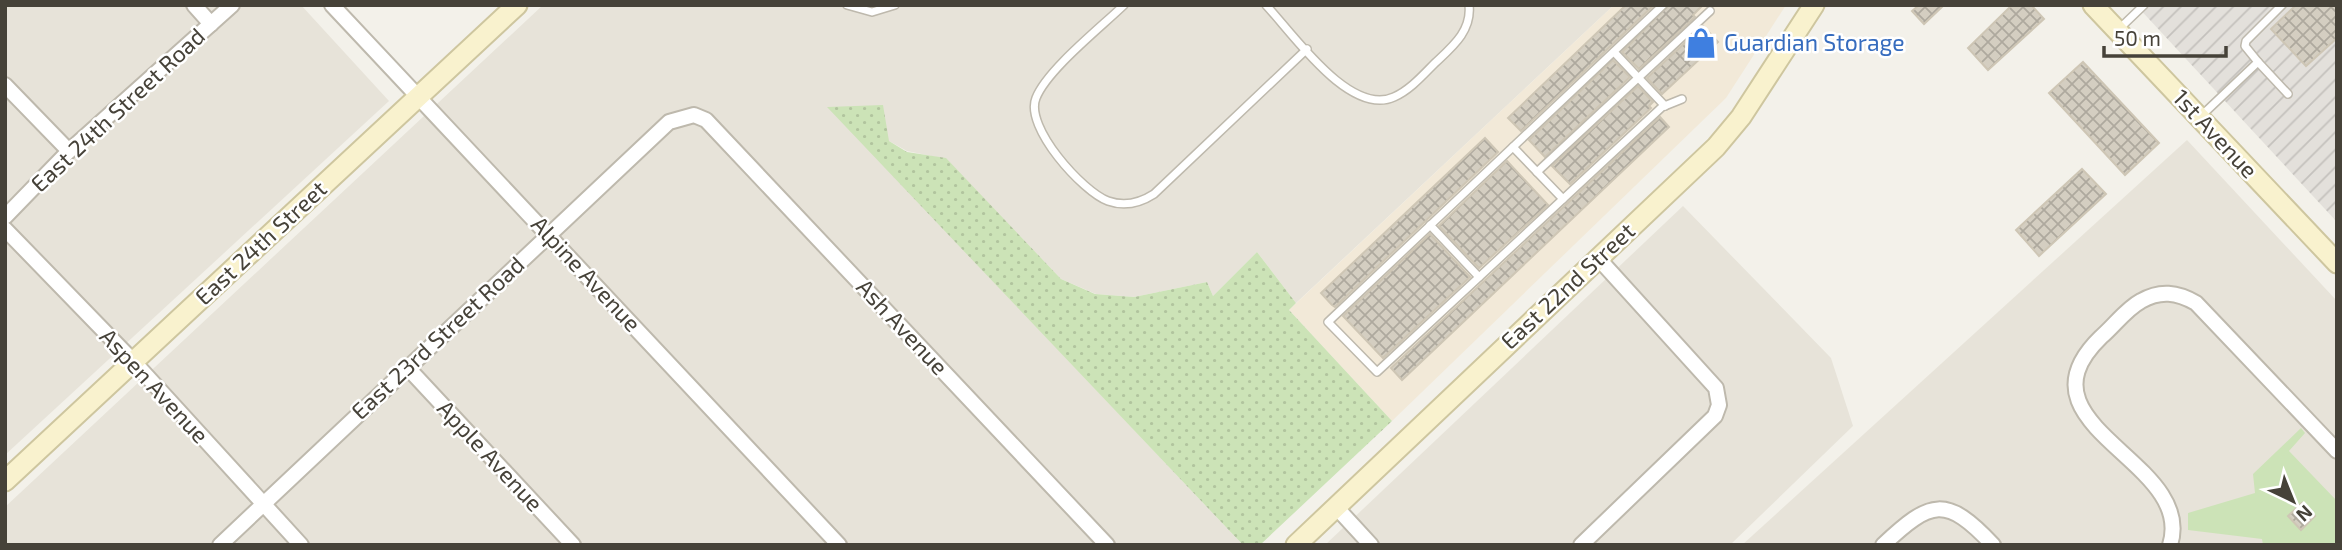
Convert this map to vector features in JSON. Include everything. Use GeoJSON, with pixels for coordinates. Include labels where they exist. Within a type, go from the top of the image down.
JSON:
{"type":"FeatureCollection","features":[{"type":"Feature","properties":{"kind":"street"},"geometry":{"type":"LineString","coordinates":[[194,5],[211,24]]}},
{"type":"Feature","properties":{"kind":"street","name":"East 24th Street Road"},"geometry":{"type":"LineString","coordinates":[[5,217],[69,151],[232,5]]}},
{"type":"Feature","properties":{"kind":"street","name":"Alpine Avenue"},"geometry":{"type":"LineString","coordinates":[[332,5],[839,545]]}},
{"type":"Feature","properties":{"kind":"street","name":"East 24th Street"},"geometry":{"type":"LineString","coordinates":[[5,481],[517,5]]}},
{"type":"Feature","properties":{"kind":"street","name":"East 22nd Street"},"geometry":{"type":"LineString","coordinates":[[1296,545],[1716,147],[1741,117],[1814,5]]}},
{"type":"Feature","properties":{"kind":"street","name":"1st Avenue"},"geometry":{"type":"LineString","coordinates":[[2093,5],[2337,263]]}},
{"type":"Feature","properties":{"kind":"street"},"geometry":{"type":"LineString","coordinates":[[5,85],[69,151]]}},
{"type":"Feature","properties":{"kind":"street","name":"East 23rd Street Road"},"geometry":{"type":"LineString","coordinates":[[220,545],[669,122],[694,115]]}},
{"type":"Feature","properties":{"kind":"street","name":"Ash Avenue"},"geometry":{"type":"LineString","coordinates":[[694,115],[706,120],[1107,545]]}},
{"type":"Feature","properties":{"kind":"street","name":"Aspen Avenue"},"geometry":{"type":"LineString","coordinates":[[5,229],[134,362],[302,545]]}},
{"type":"Feature","properties":{"kind":"street"},"geometry":{"type":"LineString","coordinates":[[1581,545],[1715,416],[1719,405],[1716,388],[1598,258]]}},
{"type":"Feature","properties":{"kind":"street"},"geometry":{"type":"LineString","coordinates":[[2170,545],[2174,533],[2165,498],[2083,412],[2075,393],[2078,368],[2088,350],[2137,303],[2151,295],[2168,293],[2196,303],[2337,451]]}},
{"type":"Feature","properties":{"kind":"street","name":"Apple Avenue"},"geometry":{"type":"LineString","coordinates":[[407,368],[573,545]]}},
{"type":"Feature","properties":{"kind":"street"},"geometry":{"type":"LineString","coordinates":[[1336,507],[1371,545]]}},
{"type":"Feature","properties":{"kind":"street"},"geometry":{"type":"LineString","coordinates":[[1883,545],[1913,517],[1943,509],[1965,517],[1993,545]]}},
{"type":"Feature","properties":{"kind":"lane"},"geometry":{"type":"LineString","coordinates":[[847,5],[872,12],[895,5]]}},
{"type":"Feature","properties":{"kind":"lane"},"geometry":{"type":"LineString","coordinates":[[1124,5],[1048,78],[1034,104],[1035,123],[1043,137],[1091,191],[1118,204],[1134,203],[1154,194],[1307,49]]}},
{"type":"Feature","properties":{"kind":"lane"},"geometry":{"type":"LineString","coordinates":[[1266,5],[1348,92],[1371,101],[1384,100],[1403,92],[1453,46],[1467,25],[1469,5]]}},
{"type":"Feature","properties":{"kind":"lane"},"geometry":{"type":"LineString","coordinates":[[1663,5],[1328,322],[1377,372],[1665,106],[1682,99]]}},
{"type":"Feature","properties":{"kind":"lane"},"geometry":{"type":"LineString","coordinates":[[2117,31],[2144,5]]}},
{"type":"Feature","properties":{"kind":"lane"},"geometry":{"type":"LineString","coordinates":[[2282,5],[2246,41],[2245,46],[2288,94]]}},
{"type":"Feature","properties":{"kind":"lane"},"geometry":{"type":"LineString","coordinates":[[1537,172],[1710,11]]}},
{"type":"Feature","properties":{"kind":"lane"},"geometry":{"type":"LineString","coordinates":[[1614,52],[1665,106]]}},
{"type":"Feature","properties":{"kind":"lane"},"geometry":{"type":"LineString","coordinates":[[2200,118],[2258,62]]}},
{"type":"Feature","properties":{"kind":"lane"},"geometry":{"type":"LineString","coordinates":[[1513,147],[1563,199]]}},
{"type":"Feature","properties":{"kind":"lane"},"geometry":{"type":"LineString","coordinates":[[1430,225],[1479,277]]}},
{"type":"Feature","properties":{"kind":"shaded area"},"geometry":{"type":"Polygon","coordinates":[[[5,5],[301,5],[389,101],[5,455],[5,5]]]}},
{"type":"Feature","properties":{"kind":"shaded area"},"geometry":{"type":"Polygon","coordinates":[[[543,5],[1614,5],[1296,303],[1257,252],[1213,296],[1207,282],[1134,297],[1096,294],[1061,279],[946,159],[907,151],[828,107],[1243,545],[5,545],[5,507],[543,5]]]}},
{"type":"Feature","properties":{"kind":"shaded area"},"geometry":{"type":"Polygon","coordinates":[[[1614,5],[1786,5],[1726,98],[1392,421],[1289,310],[1614,5]]]}},
{"type":"Feature","properties":{"kind":"shaded area"},"geometry":{"type":"Polygon","coordinates":[[[2136,5],[2337,5],[2337,222],[2136,5]]]}},
{"type":"Feature","properties":{"kind":"shaded area"},"geometry":{"type":"Polygon","coordinates":[[[2187,140],[2337,301],[2337,545],[1742,545],[2187,140]]]}},
{"type":"Feature","properties":{"kind":"shaded area"},"geometry":{"type":"Polygon","coordinates":[[[1683,206],[1831,358],[1853,426],[1730,545],[1325,545],[1683,206]]]}},
{"type":"Feature","properties":{"kind":"green space"},"geometry":{"type":"Polygon","coordinates":[[[883,105],[889,141],[907,152],[946,158],[1061,279],[1095,294],[1134,297],[1207,282],[1213,296],[1257,252],[1296,303],[1289,310],[1392,421],[1260,545],[1243,545],[827,107],[883,105]]]}},
{"type":"Feature","properties":{"kind":"green space"},"geometry":{"type":"Polygon","coordinates":[[[2301,428],[2305,433],[2289,451],[2337,501],[2337,545],[2263,545],[2262,539],[2188,530],[2188,513],[2255,493],[2253,474],[2301,428]]]}},
{"type":"Feature","properties":{"kind":"building"},"geometry":{"type":"Polygon","coordinates":[[[1626,5],[1654,5],[1521,131],[1508,118],[1626,5]]]}},
{"type":"Feature","properties":{"kind":"building"},"geometry":{"type":"Polygon","coordinates":[[[1669,5],[1703,5],[1693,15],[1695,17],[1639,69],[1622,52],[1669,5]]]}},
{"type":"Feature","properties":{"kind":"building"},"geometry":{"type":"Polygon","coordinates":[[[1919,5],[1944,5],[1924,24],[1912,11],[1919,5]]]}},
{"type":"Feature","properties":{"kind":"building"},"geometry":{"type":"Polygon","coordinates":[[[2012,5],[2031,5],[2044,19],[1988,70],[1968,48],[2012,5]]]}},
{"type":"Feature","properties":{"kind":"building"},"geometry":{"type":"Polygon","coordinates":[[[2296,5],[2337,5],[2337,38],[2306,66],[2271,29],[2296,5]]]}},
{"type":"Feature","properties":{"kind":"building"},"geometry":{"type":"Polygon","coordinates":[[[1703,26],[1718,42],[1662,94],[1647,78],[1703,26]]]}},
{"type":"Feature","properties":{"kind":"building"},"geometry":{"type":"Polygon","coordinates":[[[1613,60],[1630,77],[1545,157],[1529,140],[1613,60]]]}},
{"type":"Feature","properties":{"kind":"building"},"geometry":{"type":"Polygon","coordinates":[[[2083,62],[2159,143],[2125,175],[2049,93],[2083,62]]]}},
{"type":"Feature","properties":{"kind":"building"},"geometry":{"type":"Polygon","coordinates":[[[1638,86],[1653,102],[1649,106],[1651,108],[1570,184],[1552,166],[1638,86]]]}},
{"type":"Feature","properties":{"kind":"building"},"geometry":{"type":"Polygon","coordinates":[[[1660,117],[1669,127],[1402,380],[1391,368],[1660,117]]]}},
{"type":"Feature","properties":{"kind":"building"},"geometry":{"type":"Polygon","coordinates":[[[1485,138],[1498,152],[1335,307],[1332,305],[1321,293],[1485,138]]]}},
{"type":"Feature","properties":{"kind":"building"},"geometry":{"type":"Polygon","coordinates":[[[1507,161],[1548,205],[1479,268],[1439,226],[1507,161]]]}},
{"type":"Feature","properties":{"kind":"building"},"geometry":{"type":"Polygon","coordinates":[[[2082,169],[2106,194],[2039,256],[2016,230],[2082,169]]]}},
{"type":"Feature","properties":{"kind":"building"},"geometry":{"type":"Polygon","coordinates":[[[1430,234],[1470,277],[1383,358],[1343,316],[1430,234]]]}},
{"type":"Feature","properties":{"kind":"building"},"geometry":{"type":"Polygon","coordinates":[[[2302,503],[2315,516],[2301,530],[2288,516],[2302,503]]]}},
{"type":"Feature","properties":{"kind":"place","name":"Guardian Storage"},"geometry":{"type":"Point","coordinates":[1701,43]}}]}
